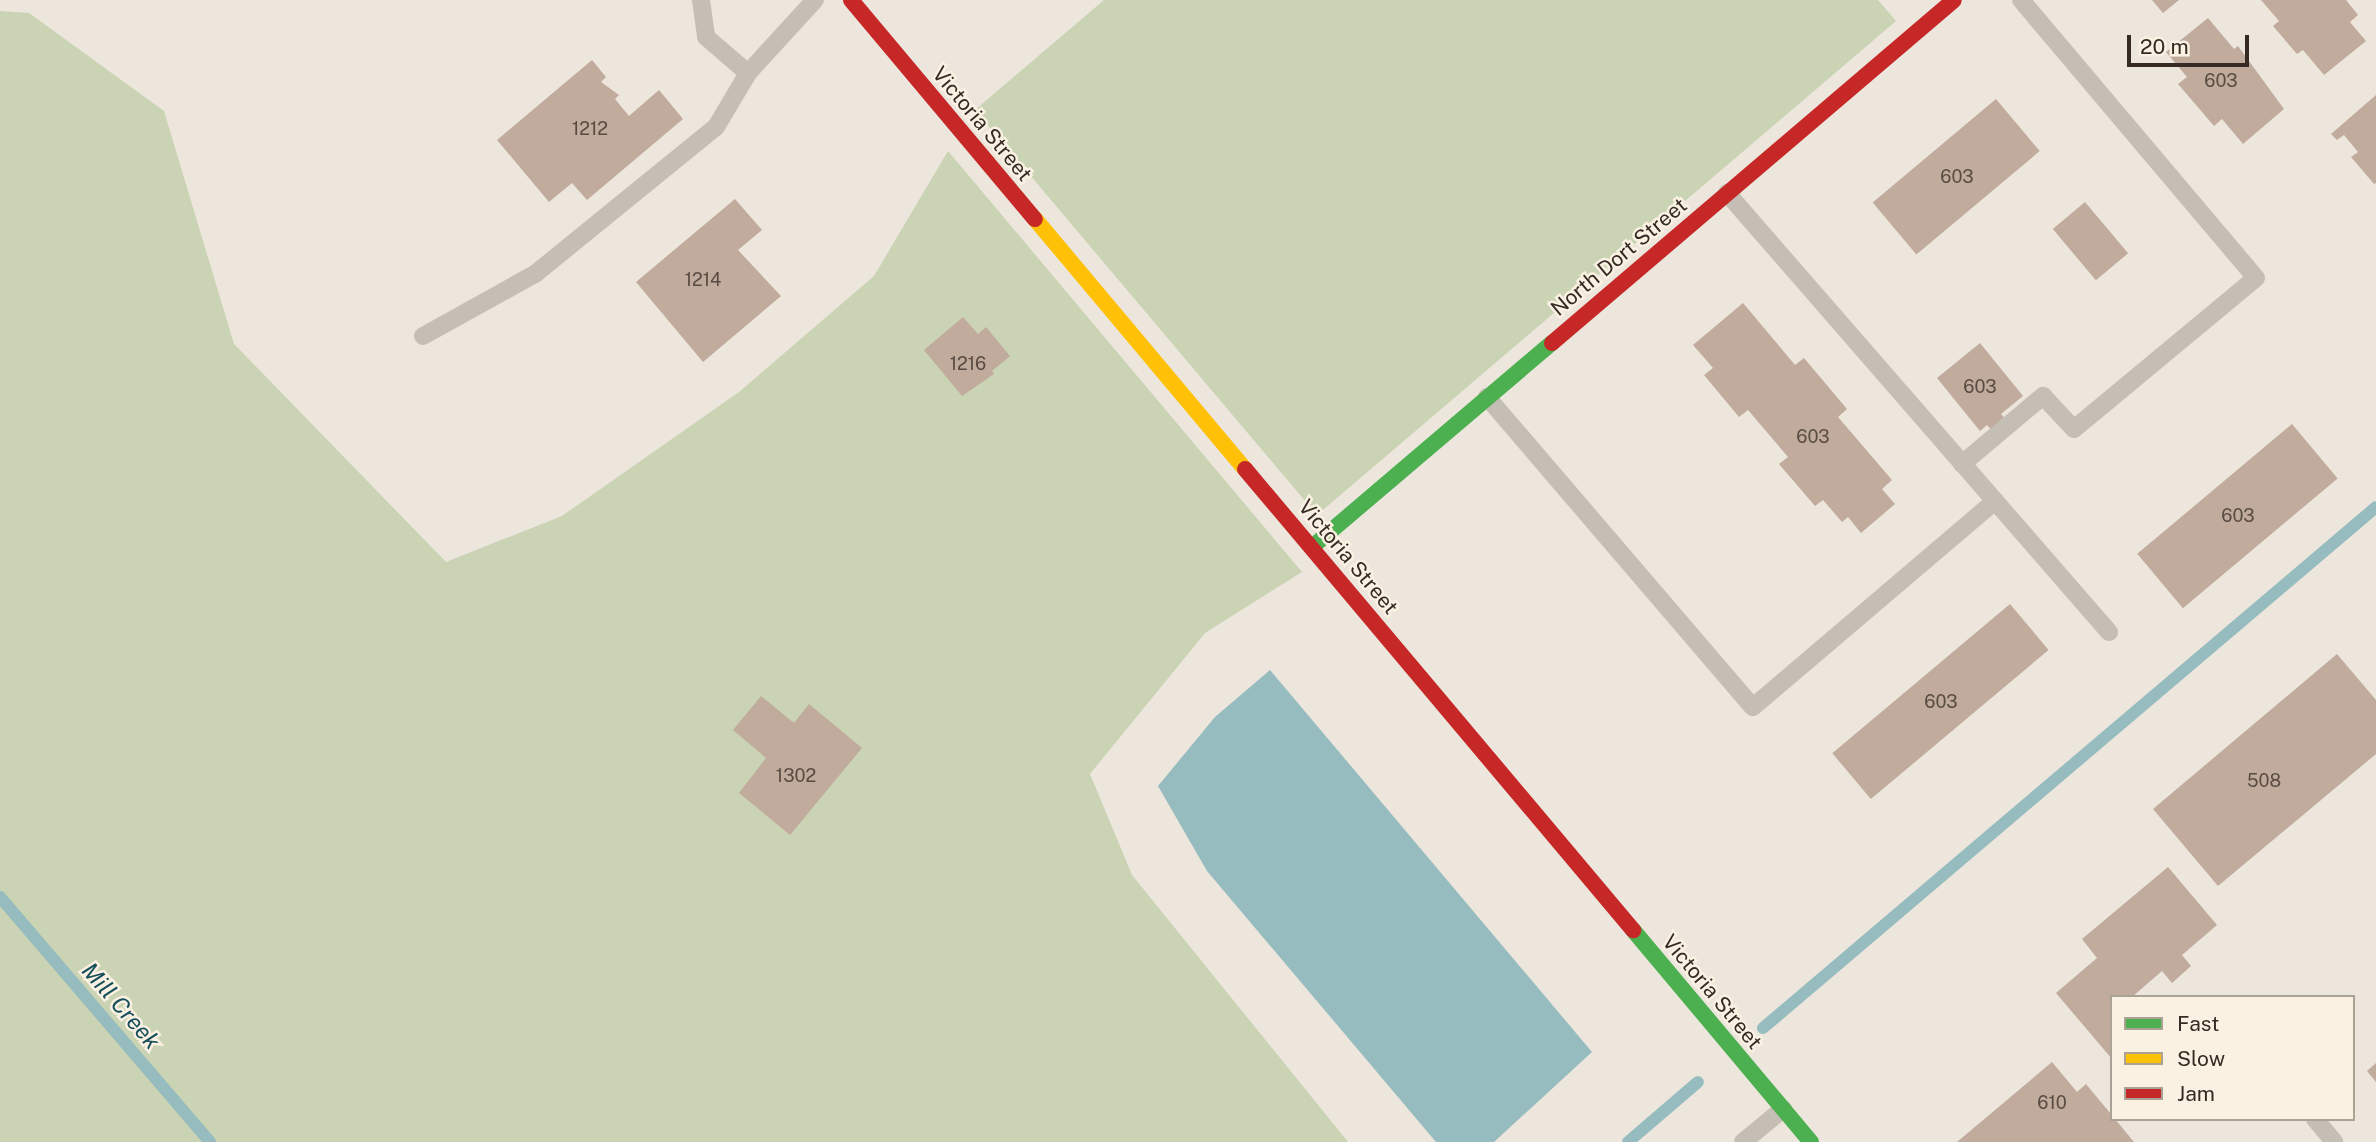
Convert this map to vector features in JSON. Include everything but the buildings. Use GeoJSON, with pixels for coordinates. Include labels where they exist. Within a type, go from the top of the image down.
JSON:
{"type":"FeatureCollection","features":[{"type":"Feature","properties":{"kind":"street","name":"Victoria Street"},"geometry":{"type":"LineString","coordinates":[[852,0],[1811,1142]]}},
{"type":"Feature","properties":{"kind":"street","name":"North Dort Street"},"geometry":{"type":"LineString","coordinates":[[1312,547],[1954,0]]}},
{"type":"Feature","properties":{"kind":"lane"},"geometry":{"type":"LineString","coordinates":[[701,0],[706,37],[748,73]]}},
{"type":"Feature","properties":{"kind":"lane"},"geometry":{"type":"LineString","coordinates":[[423,336],[535,274],[716,127],[748,73],[815,0]]}},
{"type":"Feature","properties":{"kind":"lane"},"geometry":{"type":"LineString","coordinates":[[1962,464],[2043,396],[2074,429],[2256,278],[2021,0]]}},
{"type":"Feature","properties":{"kind":"lane"},"geometry":{"type":"LineString","coordinates":[[1727,193],[2109,632]]}},
{"type":"Feature","properties":{"kind":"lane"},"geometry":{"type":"LineString","coordinates":[[1488,397],[1753,707],[1995,501]]}},
{"type":"Feature","properties":{"kind":"lane"},"geometry":{"type":"LineString","coordinates":[[1744,1142],[1783,1109]]}},
{"type":"Feature","properties":{"kind":"lane"},"geometry":{"type":"LineString","coordinates":[[2317,1121],[2334,1142]]}},
{"type":"Feature","properties":{"kind":"green space"},"geometry":{"type":"Polygon","coordinates":[[[1104,0],[1878,0],[1896,21],[1317,515],[975,110],[1104,0]]]}},
{"type":"Feature","properties":{"kind":"green space"},"geometry":{"type":"Polygon","coordinates":[[[0,11],[29,13],[164,111],[234,344],[446,562],[562,516],[739,392],[874,276],[948,151],[1302,572],[1205,633],[1090,774],[1132,875],[1348,1142],[0,1142],[0,11]]]}},
{"type":"Feature","properties":{"kind":"water"},"geometry":{"type":"Polygon","coordinates":[[[1270,670],[1592,1052],[1494,1142],[1436,1142],[1207,871],[1158,786],[1215,717],[1270,670]]]}},
{"type":"Feature","properties":{"kind":"waterway"},"geometry":{"type":"LineString","coordinates":[[1763,1028],[2376,507]]}},
{"type":"Feature","properties":{"kind":"waterway","name":"Mill Creek"},"geometry":{"type":"LineString","coordinates":[[0,897],[210,1142]]}},
{"type":"Feature","properties":{"kind":"waterway"},"geometry":{"type":"LineString","coordinates":[[1628,1142],[1698,1082]]}},
{"type":"Feature","properties":{"kind":"traffic: fast"},"geometry":{"type":"LineString","coordinates":[[1312,547],[1552,343]]}},
{"type":"Feature","properties":{"kind":"traffic: fast"},"geometry":{"type":"LineString","coordinates":[[1633,930],[1811,1142]]}},
{"type":"Feature","properties":{"kind":"traffic: slow"},"geometry":{"type":"LineString","coordinates":[[1035,219],[1245,469]]}},
{"type":"Feature","properties":{"kind":"traffic: jam"},"geometry":{"type":"LineString","coordinates":[[851,0],[1035,219]]}},
{"type":"Feature","properties":{"kind":"traffic: jam"},"geometry":{"type":"LineString","coordinates":[[1552,343],[1954,0]]}},
{"type":"Feature","properties":{"kind":"traffic: jam"},"geometry":{"type":"LineString","coordinates":[[1245,469],[1633,930]]}}]}
